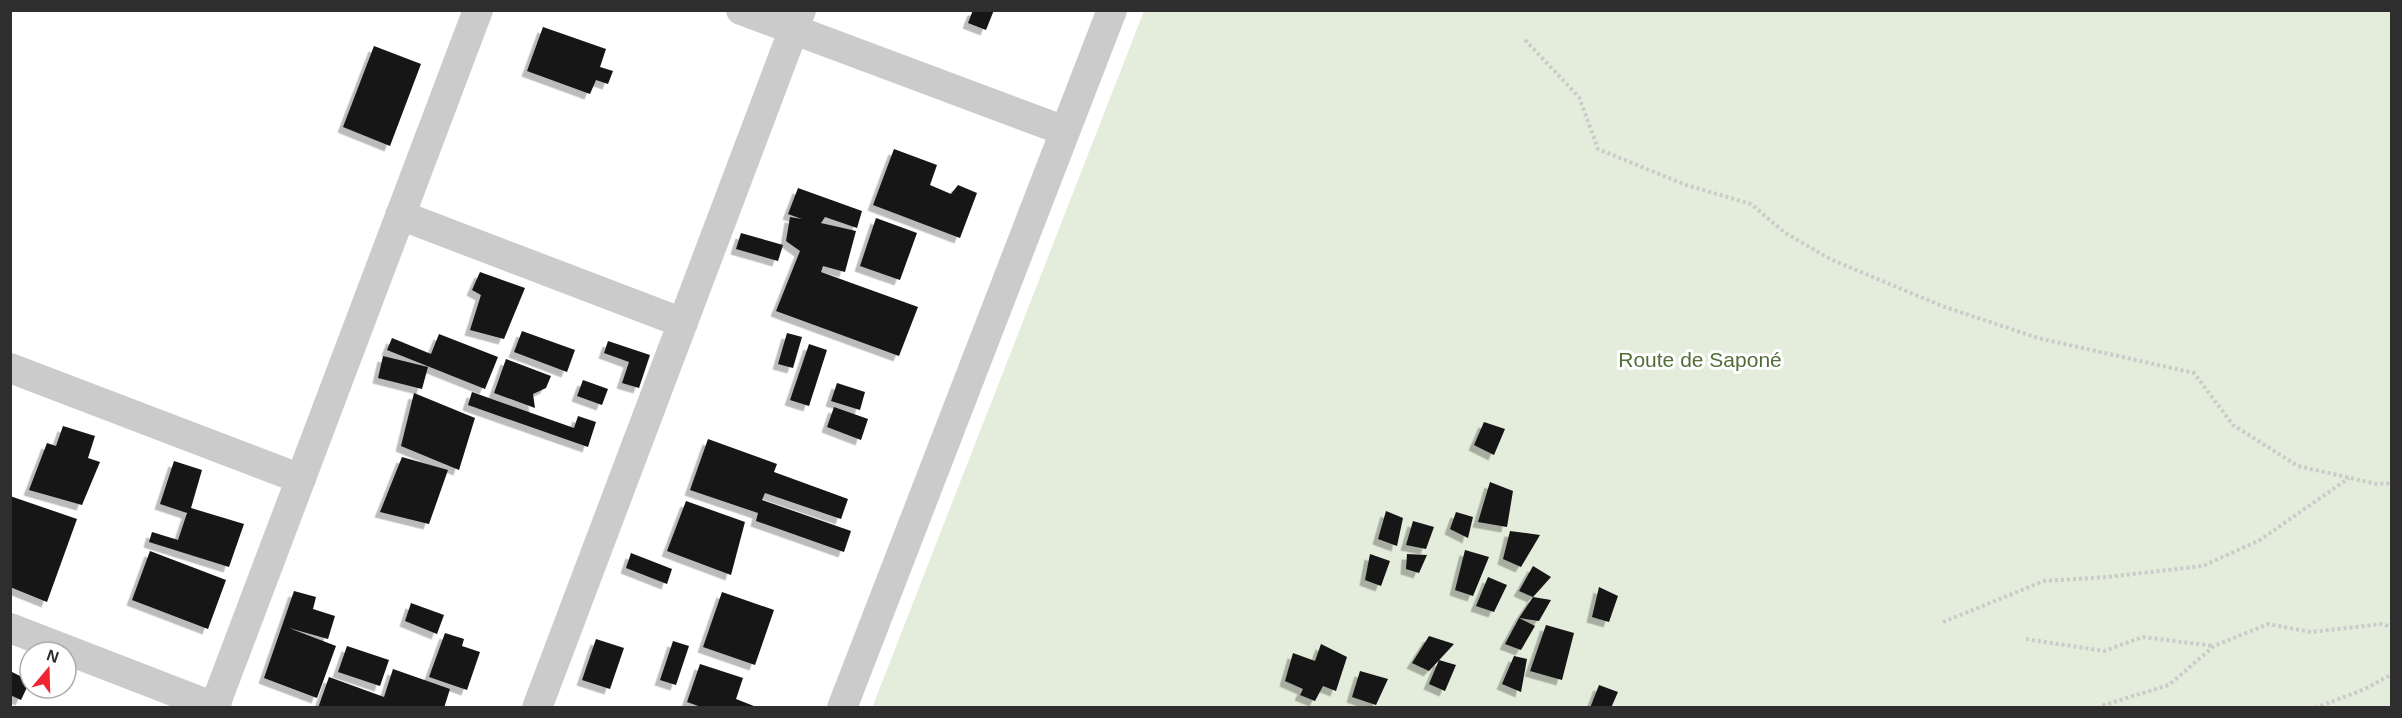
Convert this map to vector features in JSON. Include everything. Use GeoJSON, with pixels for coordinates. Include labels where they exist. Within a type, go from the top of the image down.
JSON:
{"type":"FeatureCollection","features":[{"type":"Feature","properties":{"kind":"street"},"geometry":{"type":"LineString","coordinates":[[10,628],[215,707],[478,10]]}},
{"type":"Feature","properties":{"kind":"street"},"geometry":{"type":"LineString","coordinates":[[741,10],[797,21],[1065,131]]}},
{"type":"Feature","properties":{"kind":"street"},"geometry":{"type":"LineString","coordinates":[[842,708],[1112,10]]}},
{"type":"Feature","properties":{"kind":"street"},"geometry":{"type":"LineString","coordinates":[[537,708],[797,21]]}},
{"type":"Feature","properties":{"kind":"street"},"geometry":{"type":"LineString","coordinates":[[400,215],[683,323]]}},
{"type":"Feature","properties":{"kind":"street"},"geometry":{"type":"LineString","coordinates":[[10,368],[301,479]]}},
{"type":"Feature","properties":{"kind":"path"},"geometry":{"type":"LineString","coordinates":[[1525,40],[1579,97],[1598,149],[1686,185],[1751,204],[1784,232],[1830,259],[1942,306],[2038,338],[2194,372],[2233,425],[2298,466],[2377,484],[2391,483]]}},
{"type":"Feature","properties":{"kind":"path"},"geometry":{"type":"LineString","coordinates":[[1943,622],[2044,581],[2107,577],[2203,566],[2260,540],[2350,477]]}},
{"type":"Feature","properties":{"kind":"path"},"geometry":{"type":"LineString","coordinates":[[2111,708],[2104,705],[2169,684],[2214,646],[2268,624],[2311,632],[2382,624],[2391,627]]}},
{"type":"Feature","properties":{"kind":"path"},"geometry":{"type":"LineString","coordinates":[[2026,639],[2104,651],[2143,637],[2214,646]]}},
{"type":"Feature","properties":{"kind":"path"},"geometry":{"type":"LineString","coordinates":[[2315,708],[2365,689],[2391,674]]}},
{"type":"Feature","properties":{"kind":"green space","name":"Route de Saponé"},"geometry":{"type":"Polygon","coordinates":[[[1144,11],[2391,11],[2391,707],[872,708],[1144,11]]]}},
{"type":"Feature","properties":{"kind":"building"},"geometry":{"type":"Polygon","coordinates":[[[973,10],[994,10],[986,30],[968,23],[973,10]]]}},
{"type":"Feature","properties":{"kind":"building"},"geometry":{"type":"Polygon","coordinates":[[[543,27],[606,49],[600,67],[613,71],[608,84],[596,80],[590,94],[527,71],[543,27]]]}},
{"type":"Feature","properties":{"kind":"building"},"geometry":{"type":"Polygon","coordinates":[[[374,46],[421,64],[390,146],[343,127],[374,46]]]}},
{"type":"Feature","properties":{"kind":"building"},"geometry":{"type":"Polygon","coordinates":[[[894,149],[937,165],[930,185],[951,194],[958,185],[977,193],[960,238],[873,205],[894,149]]]}},
{"type":"Feature","properties":{"kind":"building"},"geometry":{"type":"Polygon","coordinates":[[[798,188],[862,211],[857,228],[825,217],[821,223],[856,231],[845,272],[823,266],[821,272],[918,307],[899,356],[776,311],[800,251],[786,241],[790,217],[802,219],[788,214],[798,188]]]}},
{"type":"Feature","properties":{"kind":"building"},"geometry":{"type":"Polygon","coordinates":[[[876,218],[917,233],[900,280],[860,266],[876,218]]]}},
{"type":"Feature","properties":{"kind":"building"},"geometry":{"type":"Polygon","coordinates":[[[741,233],[783,245],[778,261],[736,249],[741,233]]]}},
{"type":"Feature","properties":{"kind":"building"},"geometry":{"type":"Polygon","coordinates":[[[480,272],[525,288],[504,339],[470,330],[481,295],[472,290],[480,272]]]}},
{"type":"Feature","properties":{"kind":"building"},"geometry":{"type":"Polygon","coordinates":[[[522,331],[575,350],[567,372],[514,352],[522,331]]]}},
{"type":"Feature","properties":{"kind":"building"},"geometry":{"type":"Polygon","coordinates":[[[787,333],[802,337],[793,368],[778,364],[787,333]]]}},
{"type":"Feature","properties":{"kind":"building"},"geometry":{"type":"Polygon","coordinates":[[[439,334],[498,357],[485,389],[387,350],[392,338],[431,354],[439,334]]]}},
{"type":"Feature","properties":{"kind":"building"},"geometry":{"type":"Polygon","coordinates":[[[608,341],[650,355],[639,388],[622,383],[629,362],[604,353],[608,341]]]}},
{"type":"Feature","properties":{"kind":"building"},"geometry":{"type":"Polygon","coordinates":[[[809,344],[827,350],[809,406],[790,400],[809,344]]]}},
{"type":"Feature","properties":{"kind":"building"},"geometry":{"type":"Polygon","coordinates":[[[383,356],[428,367],[422,389],[378,378],[383,356]]]}},
{"type":"Feature","properties":{"kind":"building"},"geometry":{"type":"Polygon","coordinates":[[[506,359],[551,376],[546,388],[533,394],[535,408],[494,393],[506,359]]]}},
{"type":"Feature","properties":{"kind":"building"},"geometry":{"type":"Polygon","coordinates":[[[583,380],[608,389],[602,405],[577,396],[583,380]]]}},
{"type":"Feature","properties":{"kind":"building"},"geometry":{"type":"Polygon","coordinates":[[[837,383],[865,392],[860,410],[831,401],[837,383]]]}},
{"type":"Feature","properties":{"kind":"building"},"geometry":{"type":"Polygon","coordinates":[[[472,392],[574,428],[578,416],[596,422],[588,447],[468,405],[472,392]]]}},
{"type":"Feature","properties":{"kind":"building"},"geometry":{"type":"Polygon","coordinates":[[[414,393],[475,418],[459,470],[401,446],[414,393]]]}},
{"type":"Feature","properties":{"kind":"building"},"geometry":{"type":"Polygon","coordinates":[[[834,407],[868,419],[861,440],[827,427],[834,407]]]}},
{"type":"Feature","properties":{"kind":"building"},"geometry":{"type":"Polygon","coordinates":[[[1484,422],[1505,429],[1494,455],[1474,445],[1484,422]]]}},
{"type":"Feature","properties":{"kind":"building"},"geometry":{"type":"Polygon","coordinates":[[[63,426],[95,436],[88,458],[100,462],[82,505],[29,490],[47,443],[56,446],[63,426]]]}},
{"type":"Feature","properties":{"kind":"building"},"geometry":{"type":"Polygon","coordinates":[[[708,439],[777,464],[774,472],[848,499],[841,519],[765,493],[762,500],[851,531],[844,552],[756,521],[758,513],[690,490],[708,439]]]}},
{"type":"Feature","properties":{"kind":"building"},"geometry":{"type":"Polygon","coordinates":[[[402,457],[448,470],[429,524],[380,512],[402,457]]]}},
{"type":"Feature","properties":{"kind":"building"},"geometry":{"type":"Polygon","coordinates":[[[174,461],[202,470],[191,508],[244,524],[229,567],[149,542],[152,532],[178,540],[187,513],[160,504],[174,461]]]}},
{"type":"Feature","properties":{"kind":"building"},"geometry":{"type":"Polygon","coordinates":[[[1490,482],[1513,491],[1507,527],[1478,522],[1490,482]]]}},
{"type":"Feature","properties":{"kind":"building"},"geometry":{"type":"Polygon","coordinates":[[[10,496],[77,519],[47,602],[10,587],[10,496]]]}},
{"type":"Feature","properties":{"kind":"building"},"geometry":{"type":"Polygon","coordinates":[[[686,501],[745,522],[731,575],[667,551],[686,501]]]}},
{"type":"Feature","properties":{"kind":"building"},"geometry":{"type":"Polygon","coordinates":[[[1386,511],[1403,518],[1397,546],[1378,539],[1386,511]]]}},
{"type":"Feature","properties":{"kind":"building"},"geometry":{"type":"Polygon","coordinates":[[[1456,512],[1473,517],[1468,538],[1450,529],[1456,512]]]}},
{"type":"Feature","properties":{"kind":"building"},"geometry":{"type":"Polygon","coordinates":[[[1413,521],[1434,527],[1426,549],[1406,545],[1413,521]]]}},
{"type":"Feature","properties":{"kind":"building"},"geometry":{"type":"Polygon","coordinates":[[[1510,531],[1540,535],[1521,567],[1503,559],[1510,531]]]}},
{"type":"Feature","properties":{"kind":"building"},"geometry":{"type":"Polygon","coordinates":[[[1465,550],[1489,557],[1473,596],[1455,590],[1465,550]]]}},
{"type":"Feature","properties":{"kind":"building"},"geometry":{"type":"Polygon","coordinates":[[[150,551],[226,580],[208,629],[132,600],[150,551]]]}},
{"type":"Feature","properties":{"kind":"building"},"geometry":{"type":"Polygon","coordinates":[[[631,553],[672,569],[667,584],[626,568],[631,553]]]}},
{"type":"Feature","properties":{"kind":"building"},"geometry":{"type":"Polygon","coordinates":[[[1370,554],[1390,561],[1381,586],[1365,580],[1370,554]]]}},
{"type":"Feature","properties":{"kind":"building"},"geometry":{"type":"Polygon","coordinates":[[[1407,554],[1427,555],[1419,573],[1406,569],[1407,554]]]}},
{"type":"Feature","properties":{"kind":"building"},"geometry":{"type":"Polygon","coordinates":[[[1533,566],[1551,577],[1533,597],[1519,591],[1533,566]]]}},
{"type":"Feature","properties":{"kind":"building"},"geometry":{"type":"Polygon","coordinates":[[[1488,577],[1507,585],[1494,612],[1476,606],[1488,577]]]}},
{"type":"Feature","properties":{"kind":"building"},"geometry":{"type":"Polygon","coordinates":[[[1599,587],[1618,596],[1609,622],[1592,617],[1599,587]]]}},
{"type":"Feature","properties":{"kind":"building"},"geometry":{"type":"Polygon","coordinates":[[[294,591],[316,597],[313,609],[335,616],[328,639],[289,628],[336,646],[317,698],[264,678],[294,591]]]}},
{"type":"Feature","properties":{"kind":"building"},"geometry":{"type":"Polygon","coordinates":[[[722,592],[774,610],[755,665],[703,647],[722,592]]]}},
{"type":"Feature","properties":{"kind":"building"},"geometry":{"type":"Polygon","coordinates":[[[1533,597],[1551,600],[1539,621],[1519,618],[1533,597]]]}},
{"type":"Feature","properties":{"kind":"building"},"geometry":{"type":"Polygon","coordinates":[[[411,603],[444,615],[437,634],[405,621],[411,603]]]}},
{"type":"Feature","properties":{"kind":"building"},"geometry":{"type":"Polygon","coordinates":[[[1519,618],[1535,626],[1521,650],[1505,644],[1519,618]]]}},
{"type":"Feature","properties":{"kind":"building"},"geometry":{"type":"Polygon","coordinates":[[[1546,625],[1574,633],[1562,680],[1530,671],[1546,625]]]}},
{"type":"Feature","properties":{"kind":"building"},"geometry":{"type":"Polygon","coordinates":[[[445,633],[464,639],[462,646],[480,652],[467,690],[429,677],[445,633]]]}},
{"type":"Feature","properties":{"kind":"building"},"geometry":{"type":"Polygon","coordinates":[[[1429,636],[1454,644],[1429,671],[1412,663],[1429,636]]]}},
{"type":"Feature","properties":{"kind":"building"},"geometry":{"type":"Polygon","coordinates":[[[596,639],[624,648],[610,689],[582,680],[596,639]]]}},
{"type":"Feature","properties":{"kind":"building"},"geometry":{"type":"Polygon","coordinates":[[[673,641],[689,646],[676,685],[660,680],[673,641]]]}},
{"type":"Feature","properties":{"kind":"building"},"geometry":{"type":"Polygon","coordinates":[[[1321,644],[1347,657],[1336,691],[1323,686],[1315,701],[1300,695],[1303,689],[1285,681],[1293,653],[1315,661],[1321,644]]]}},
{"type":"Feature","properties":{"kind":"building"},"geometry":{"type":"Polygon","coordinates":[[[347,646],[389,660],[380,686],[338,672],[347,646]]]}},
{"type":"Feature","properties":{"kind":"building"},"geometry":{"type":"Polygon","coordinates":[[[1514,656],[1527,659],[1521,692],[1502,684],[1514,656]]]}},
{"type":"Feature","properties":{"kind":"building"},"geometry":{"type":"Polygon","coordinates":[[[1439,660],[1456,665],[1445,691],[1429,684],[1439,660]]]}},
{"type":"Feature","properties":{"kind":"building"},"geometry":{"type":"Polygon","coordinates":[[[700,664],[743,678],[736,699],[759,708],[704,708],[687,702],[700,664]]]}},
{"type":"Feature","properties":{"kind":"building"},"geometry":{"type":"Polygon","coordinates":[[[393,669],[450,689],[444,708],[318,708],[329,677],[384,697],[393,669]]]}},
{"type":"Feature","properties":{"kind":"building"},"geometry":{"type":"Polygon","coordinates":[[[10,671],[18,675],[18,699],[10,695],[10,671]]]}},
{"type":"Feature","properties":{"kind":"building"},"geometry":{"type":"Polygon","coordinates":[[[1360,671],[1388,679],[1376,705],[1352,697],[1360,671]]]}},
{"type":"Feature","properties":{"kind":"building"},"geometry":{"type":"Polygon","coordinates":[[[1599,685],[1618,692],[1611,708],[1590,708],[1599,685]]]}}]}
